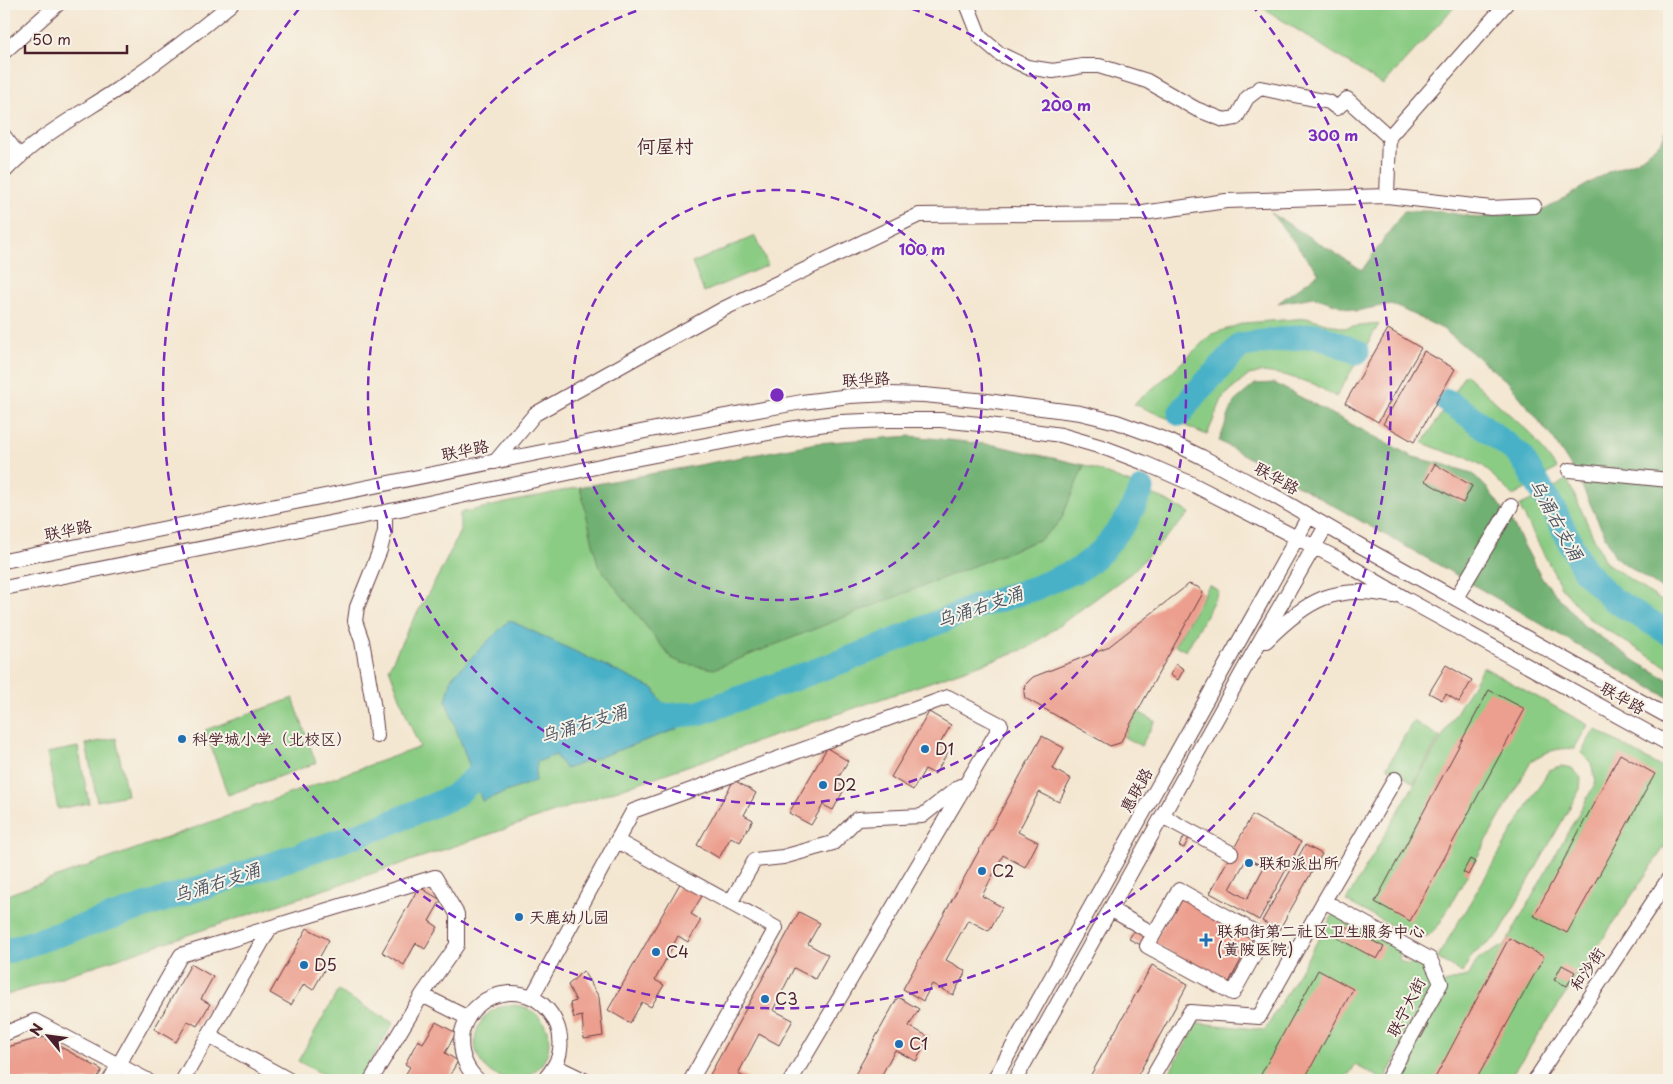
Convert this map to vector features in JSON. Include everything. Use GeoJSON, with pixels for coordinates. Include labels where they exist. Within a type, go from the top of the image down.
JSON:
{"type":"FeatureCollection","features":[{"type":"Feature","properties":{"kind":"street"},"geometry":{"type":"LineString","coordinates":[[4,52],[58,4]]}},
{"type":"Feature","properties":{"kind":"street"},"geometry":{"type":"LineString","coordinates":[[4,172],[35,143],[121,87],[231,4]]}},
{"type":"Feature","properties":{"kind":"street"},"geometry":{"type":"LineString","coordinates":[[967,4],[980,37],[1000,54],[1027,67],[1053,71],[1100,66],[1147,81],[1196,109],[1224,120],[1236,118],[1247,98],[1260,88],[1329,102],[1337,108],[1347,99],[1389,137]]}},
{"type":"Feature","properties":{"kind":"street"},"geometry":{"type":"LineString","coordinates":[[1387,196],[1389,137],[1506,4]]}},
{"type":"Feature","properties":{"kind":"street"},"geometry":{"type":"LineString","coordinates":[[4,136],[20,157]]}},
{"type":"Feature","properties":{"kind":"street"},"geometry":{"type":"LineString","coordinates":[[496,462],[535,414],[724,309],[919,215],[1143,213],[1226,201],[1387,196],[1491,208],[1534,206]]}},
{"type":"Feature","properties":{"kind":"street","name":"联华路"},"geometry":{"type":"LineString","coordinates":[[4,561],[784,405],[850,396],[924,395],[1080,413],[1117,422],[1162,438],[1202,457],[1669,717]]}},
{"type":"Feature","properties":{"kind":"street","name":"联华路"},"geometry":{"type":"LineString","coordinates":[[4,588],[789,429],[840,422],[941,420],[1061,436],[1105,448],[1190,483],[1315,546],[1406,599],[1669,744]]}},
{"type":"Feature","properties":{"kind":"street"},"geometry":{"type":"LineString","coordinates":[[1569,470],[1669,480]]}},
{"type":"Feature","properties":{"kind":"street"},"geometry":{"type":"LineString","coordinates":[[1456,598],[1511,506]]}},
{"type":"Feature","properties":{"kind":"street"},"geometry":{"type":"LineString","coordinates":[[377,736],[362,641],[356,621],[357,607],[380,550],[385,531],[385,512]]}},
{"type":"Feature","properties":{"kind":"street","name":"惠联路"},"geometry":{"type":"LineString","coordinates":[[994,1080],[1309,516]]}},
{"type":"Feature","properties":{"kind":"street"},"geometry":{"type":"LineString","coordinates":[[1015,1080],[1326,526]]}},
{"type":"Feature","properties":{"kind":"street"},"geometry":{"type":"LineString","coordinates":[[1252,655],[1287,620],[1325,597],[1341,592],[1372,592],[1406,599]]}},
{"type":"Feature","properties":{"kind":"street"},"geometry":{"type":"LineString","coordinates":[[532,997],[633,811],[948,697],[1001,725],[791,1080]]}},
{"type":"Feature","properties":{"kind":"street"},"geometry":{"type":"LineString","coordinates":[[1151,1080],[1190,1012],[1259,1017],[1395,779]]}},
{"type":"Feature","properties":{"kind":"street"},"geometry":{"type":"LineString","coordinates":[[730,902],[755,860],[783,857],[833,842],[857,819],[922,816],[967,781]]}},
{"type":"Feature","properties":{"kind":"street"},"geometry":{"type":"LineString","coordinates":[[1162,816],[1231,854]]}},
{"type":"Feature","properties":{"kind":"street"},"geometry":{"type":"LineString","coordinates":[[617,841],[776,928],[691,1080]]}},
{"type":"Feature","properties":{"kind":"street"},"geometry":{"type":"LineString","coordinates":[[110,1080],[181,955],[435,878],[457,914],[457,945],[422,996],[372,1080]]}},
{"type":"Feature","properties":{"kind":"street","name":"和沙街"},"geometry":{"type":"LineString","coordinates":[[1535,1080],[1669,878]]}},
{"type":"Feature","properties":{"kind":"street"},"geometry":{"type":"LineString","coordinates":[[1179,890],[1264,937],[1233,993],[1147,946],[1154,934],[1179,890]]}},
{"type":"Feature","properties":{"kind":"street","name":"联宁大街"},"geometry":{"type":"LineString","coordinates":[[1324,902],[1430,959],[1441,983],[1387,1080]]}},
{"type":"Feature","properties":{"kind":"street"},"geometry":{"type":"LineString","coordinates":[[1110,909],[1154,934]]}},
{"type":"Feature","properties":{"kind":"street"},"geometry":{"type":"LineString","coordinates":[[184,1078],[270,928]]}},
{"type":"Feature","properties":{"kind":"street"},"geometry":{"type":"LineString","coordinates":[[478,1080],[470,1073],[463,1058],[460,1042],[464,1025],[472,1011],[484,1000],[500,994],[516,993],[532,997],[545,1006],[555,1019],[560,1035],[560,1051],[555,1066],[544,1080]]}},
{"type":"Feature","properties":{"kind":"street"},"geometry":{"type":"LineString","coordinates":[[422,996],[468,1018]]}},
{"type":"Feature","properties":{"kind":"street"},"geometry":{"type":"LineString","coordinates":[[4,1034],[35,1020],[147,1080]]}},
{"type":"Feature","properties":{"kind":"street"},"geometry":{"type":"LineString","coordinates":[[209,1036],[289,1080]]}},
{"type":"Feature","properties":{"kind":"street"},"geometry":{"type":"LineString","coordinates":[[555,1066],[584,1080]]}},
{"type":"Feature","properties":{"kind":"green space"},"geometry":{"type":"Polygon","coordinates":[[[1257,4],[1457,4],[1383,85],[1257,4]]]}},
{"type":"Feature","properties":{"kind":"green space"},"geometry":{"type":"Polygon","coordinates":[[[1669,122],[1669,594],[1615,557],[1577,476],[1554,440],[1509,383],[1443,329],[1391,304],[1356,311],[1314,297],[1278,303],[1319,273],[1271,213],[1362,270],[1404,211],[1440,211],[1478,218],[1546,209],[1608,172],[1637,161],[1662,141],[1669,122]]]}},
{"type":"Feature","properties":{"kind":"green space"},"geometry":{"type":"Polygon","coordinates":[[[755,236],[768,265],[704,292],[692,263],[755,236]]]}},
{"type":"Feature","properties":{"kind":"green space"},"geometry":{"type":"Polygon","coordinates":[[[1309,318],[1343,328],[1379,324],[1336,397],[1314,384],[1284,375],[1263,372],[1249,375],[1223,397],[1207,435],[1134,404],[1212,334],[1244,323],[1309,318]]]}},
{"type":"Feature","properties":{"kind":"green space"},"geometry":{"type":"Polygon","coordinates":[[[1465,374],[1531,434],[1557,469],[1541,477],[1512,440],[1451,397],[1465,374]]]}},
{"type":"Feature","properties":{"kind":"green space"},"geometry":{"type":"Polygon","coordinates":[[[1274,383],[1413,457],[1472,473],[1487,488],[1510,519],[1541,577],[1583,625],[1637,662],[1669,680],[1669,698],[1219,441],[1234,402],[1255,384],[1274,383]]]}},
{"type":"Feature","properties":{"kind":"green space"},"geometry":{"type":"Polygon","coordinates":[[[1446,406],[1517,459],[1533,485],[1513,496],[1483,466],[1467,457],[1449,453],[1423,443],[1446,406]]]}},
{"type":"Feature","properties":{"kind":"green space"},"geometry":{"type":"Polygon","coordinates":[[[911,436],[994,445],[1084,465],[1060,522],[1041,539],[714,669],[682,663],[671,658],[598,565],[580,487],[817,443],[911,436]]]}},
{"type":"Feature","properties":{"kind":"green space"},"geometry":{"type":"Polygon","coordinates":[[[1084,465],[1135,485],[1190,513],[1131,573],[1028,648],[482,837],[4,996],[4,896],[420,747],[389,668],[460,531],[460,513],[580,487],[599,565],[1060,522],[1084,465]]]}},
{"type":"Feature","properties":{"kind":"green space"},"geometry":{"type":"Polygon","coordinates":[[[1567,479],[1605,562],[1669,606],[1669,629],[1618,598],[1589,568],[1549,491],[1567,479]]]}},
{"type":"Feature","properties":{"kind":"green space"},"geometry":{"type":"Polygon","coordinates":[[[1541,495],[1565,548],[1582,576],[1611,605],[1669,639],[1669,668],[1588,618],[1561,587],[1519,506],[1541,495]]]}},
{"type":"Feature","properties":{"kind":"green space"},"geometry":{"type":"Polygon","coordinates":[[[1209,585],[1219,591],[1186,651],[1175,645],[1209,585]]]}},
{"type":"Feature","properties":{"kind":"green space"},"geometry":{"type":"Polygon","coordinates":[[[1483,667],[1588,725],[1574,749],[1552,751],[1532,760],[1439,925],[1428,936],[1411,936],[1346,901],[1483,667]]]}},
{"type":"Feature","properties":{"kind":"green space"},"geometry":{"type":"Polygon","coordinates":[[[293,698],[316,763],[228,795],[205,730],[293,698]]]}},
{"type":"Feature","properties":{"kind":"green space"},"geometry":{"type":"Polygon","coordinates":[[[1138,712],[1155,721],[1141,746],[1124,737],[1138,712]]]}},
{"type":"Feature","properties":{"kind":"green space"},"geometry":{"type":"Polygon","coordinates":[[[1413,721],[1440,737],[1414,783],[1387,767],[1413,721]]]}},
{"type":"Feature","properties":{"kind":"green space"},"geometry":{"type":"Polygon","coordinates":[[[1595,729],[1669,772],[1669,840],[1508,1080],[1390,1080],[1442,984],[1469,975],[1478,959],[1505,945],[1596,782],[1591,763],[1581,753],[1595,729]]]}},
{"type":"Feature","properties":{"kind":"green space"},"geometry":{"type":"Polygon","coordinates":[[[116,738],[127,795],[97,801],[86,744],[116,738]]]}},
{"type":"Feature","properties":{"kind":"green space"},"geometry":{"type":"Polygon","coordinates":[[[78,747],[89,803],[58,809],[47,753],[78,747]]]}},
{"type":"Feature","properties":{"kind":"green space"},"geometry":{"type":"Polygon","coordinates":[[[1561,766],[1572,768],[1581,778],[1580,789],[1498,936],[1472,955],[1462,973],[1437,958],[1549,770],[1561,766]]]}},
{"type":"Feature","properties":{"kind":"green space"},"geometry":{"type":"Polygon","coordinates":[[[1334,913],[1401,949],[1399,960],[1408,965],[1418,958],[1428,964],[1436,985],[1384,1080],[1355,1065],[1350,1073],[1341,1080],[1165,1080],[1198,1023],[1265,1030],[1334,913]]]}},
{"type":"Feature","properties":{"kind":"green space"},"geometry":{"type":"Polygon","coordinates":[[[338,991],[393,1023],[360,1080],[333,1080],[298,1061],[338,991]]]}},
{"type":"Feature","properties":{"kind":"green space"},"geometry":{"type":"Polygon","coordinates":[[[512,1005],[533,1011],[543,1021],[549,1042],[543,1063],[533,1073],[512,1079],[491,1073],[481,1063],[475,1042],[481,1021],[491,1011],[512,1005]]]}},
{"type":"Feature","properties":{"kind":"water"},"geometry":{"type":"Polygon","coordinates":[[[509,620],[654,689],[677,729],[566,769],[555,755],[537,762],[535,781],[482,801],[446,701],[452,677],[509,620]]]}},
{"type":"Feature","properties":{"kind":"building"},"geometry":{"type":"Polygon","coordinates":[[[1388,329],[1421,348],[1378,422],[1345,403],[1388,329]]]}},
{"type":"Feature","properties":{"kind":"building"},"geometry":{"type":"Polygon","coordinates":[[[1424,351],[1455,369],[1414,442],[1383,424],[1424,351]]]}},
{"type":"Feature","properties":{"kind":"building"},"geometry":{"type":"Polygon","coordinates":[[[1435,464],[1472,486],[1463,503],[1425,481],[1435,464]]]}},
{"type":"Feature","properties":{"kind":"building"},"geometry":{"type":"Polygon","coordinates":[[[1189,584],[1198,587],[1203,593],[1120,743],[1110,746],[1025,698],[1025,685],[1033,677],[1107,648],[1189,584]]]}},
{"type":"Feature","properties":{"kind":"building"},"geometry":{"type":"Polygon","coordinates":[[[1176,664],[1184,669],[1178,680],[1170,675],[1176,664]]]}},
{"type":"Feature","properties":{"kind":"building"},"geometry":{"type":"Polygon","coordinates":[[[1446,665],[1472,680],[1459,702],[1446,694],[1442,700],[1429,693],[1446,665]]]}},
{"type":"Feature","properties":{"kind":"building"},"geometry":{"type":"Polygon","coordinates":[[[1489,690],[1525,709],[1410,921],[1375,902],[1489,690]]]}},
{"type":"Feature","properties":{"kind":"building","name":"D1"},"geometry":{"type":"Polygon","coordinates":[[[929,712],[951,725],[938,747],[948,752],[935,774],[925,769],[913,790],[891,777],[929,712]]]}},
{"type":"Feature","properties":{"kind":"building","name":"C2"},"geometry":{"type":"Polygon","coordinates":[[[1042,736],[1064,748],[1053,769],[1071,779],[1059,802],[1039,792],[1018,832],[1038,842],[1025,867],[1003,855],[982,896],[1002,907],[989,931],[968,920],[946,960],[966,971],[953,995],[932,984],[923,1001],[903,989],[1042,736]]]}},
{"type":"Feature","properties":{"kind":"building","name":"D2"},"geometry":{"type":"Polygon","coordinates":[[[827,748],[848,761],[836,782],[845,788],[833,810],[823,805],[811,825],[789,813],[827,748]]]}},
{"type":"Feature","properties":{"kind":"building"},"geometry":{"type":"Polygon","coordinates":[[[1620,754],[1655,774],[1567,933],[1534,916],[1620,754]]]}},
{"type":"Feature","properties":{"kind":"building"},"geometry":{"type":"Polygon","coordinates":[[[734,780],[756,793],[744,815],[753,820],[740,842],[731,837],[719,858],[697,845],[734,780]]]}},
{"type":"Feature","properties":{"kind":"building"},"geometry":{"type":"Polygon","coordinates":[[[1252,815],[1301,842],[1259,920],[1210,893],[1252,815]],[[1247,858],[1230,889],[1247,899],[1264,867],[1247,858]]]}},
{"type":"Feature","properties":{"kind":"building"},"geometry":{"type":"Polygon","coordinates":[[[1186,834],[1190,836],[1184,848],[1179,846],[1186,834]]]}},
{"type":"Feature","properties":{"kind":"building"},"geometry":{"type":"Polygon","coordinates":[[[1305,845],[1322,854],[1279,930],[1262,921],[1305,845]]]}},
{"type":"Feature","properties":{"kind":"building"},"geometry":{"type":"Polygon","coordinates":[[[1470,859],[1475,862],[1468,875],[1463,872],[1470,859]]]}},
{"type":"Feature","properties":{"kind":"building","name":"C4"},"geometry":{"type":"Polygon","coordinates":[[[682,880],[704,893],[691,914],[701,920],[688,942],[678,936],[655,980],[664,985],[651,1007],[642,1002],[630,1023],[608,1010],[682,880]]]}},
{"type":"Feature","properties":{"kind":"building"},"geometry":{"type":"Polygon","coordinates":[[[419,887],[441,900],[429,921],[438,927],[425,949],[416,943],[404,965],[382,952],[419,887]]]}},
{"type":"Feature","properties":{"kind":"building"},"geometry":{"type":"Polygon","coordinates":[[[1180,895],[1254,936],[1228,984],[1154,943],[1180,895]]]}},
{"type":"Feature","properties":{"kind":"building","name":"C3"},"geometry":{"type":"Polygon","coordinates":[[[799,912],[820,923],[808,944],[828,955],[815,979],[794,968],[773,1010],[793,1020],[779,1045],[759,1034],[738,1074],[750,1080],[707,1080],[799,912]]]}},
{"type":"Feature","properties":{"kind":"building"},"geometry":{"type":"Polygon","coordinates":[[[1343,925],[1384,947],[1377,959],[1337,938],[1343,925]]]}},
{"type":"Feature","properties":{"kind":"building","name":"D5"},"geometry":{"type":"Polygon","coordinates":[[[307,928],[329,940],[317,962],[326,967],[313,990],[304,984],[291,1005],[270,993],[307,928]]]}},
{"type":"Feature","properties":{"kind":"building"},"geometry":{"type":"Polygon","coordinates":[[[1135,929],[1150,937],[1145,947],[1129,939],[1135,929]]]}},
{"type":"Feature","properties":{"kind":"building"},"geometry":{"type":"Polygon","coordinates":[[[1509,938],[1544,957],[1476,1080],[1434,1080],[1509,938]]]}},
{"type":"Feature","properties":{"kind":"building"},"geometry":{"type":"Polygon","coordinates":[[[191,964],[213,977],[201,999],[210,1004],[197,1026],[188,1021],[176,1042],[154,1029],[191,964]]]}},
{"type":"Feature","properties":{"kind":"building"},"geometry":{"type":"Polygon","coordinates":[[[1152,965],[1188,984],[1149,1055],[1135,1080],[1088,1080],[1152,965]]]}},
{"type":"Feature","properties":{"kind":"building"},"geometry":{"type":"Polygon","coordinates":[[[1562,965],[1575,972],[1567,986],[1554,980],[1562,965]]]}},
{"type":"Feature","properties":{"kind":"building"},"geometry":{"type":"Polygon","coordinates":[[[1318,970],[1353,989],[1304,1080],[1258,1080],[1318,970]]]}},
{"type":"Feature","properties":{"kind":"building"},"geometry":{"type":"Polygon","coordinates":[[[583,971],[599,997],[603,1036],[584,1039],[582,1016],[574,1018],[570,1003],[576,1001],[568,985],[583,971]]]}},
{"type":"Feature","properties":{"kind":"building","name":"C1"},"geometry":{"type":"Polygon","coordinates":[[[898,997],[919,1009],[909,1026],[929,1037],[916,1061],[895,1050],[879,1080],[852,1080],[898,997]]]}},
{"type":"Feature","properties":{"kind":"building"},"geometry":{"type":"Polygon","coordinates":[[[436,1022],[456,1033],[445,1053],[458,1061],[447,1080],[402,1080],[410,1067],[405,1064],[418,1040],[423,1043],[436,1022]]]}},
{"type":"Feature","properties":{"kind":"building"},"geometry":{"type":"Polygon","coordinates":[[[1423,1023],[1428,1025],[1421,1038],[1416,1036],[1423,1023]]]}},
{"type":"Feature","properties":{"kind":"building"},"geometry":{"type":"Polygon","coordinates":[[[43,1037],[102,1070],[96,1080],[4,1080],[4,1048],[43,1037]]]}},
{"type":"Feature","properties":{"kind":"waterway","name":"乌涌右支涌"},"geometry":{"type":"LineString","coordinates":[[1180,414],[1194,395],[1241,345],[1316,335],[1357,352]]}},
{"type":"Feature","properties":{"kind":"waterway","name":"乌涌右支涌"},"geometry":{"type":"LineString","coordinates":[[1447,401],[1520,455],[1555,512],[1584,570],[1612,599],[1669,633]]}},
{"type":"Feature","properties":{"kind":"waterway","name":"乌涌右支涌"},"geometry":{"type":"LineString","coordinates":[[638,708],[667,716],[699,713],[859,655],[973,608],[1035,588],[1080,569],[1103,550],[1126,521],[1142,489]]}},
{"type":"Feature","properties":{"kind":"waterway","name":"乌涌右支涌"},"geometry":{"type":"LineString","coordinates":[[4,952],[274,864],[383,826],[453,797],[500,756]]}},
{"type":"Feature","properties":{"kind":"place","name":"科学城小学（北校区）"},"geometry":{"type":"Point","coordinates":[182,739]}},
{"type":"Feature","properties":{"kind":"place","name":"D1"},"geometry":{"type":"Point","coordinates":[925,749]}},
{"type":"Feature","properties":{"kind":"place","name":"D2"},"geometry":{"type":"Point","coordinates":[823,785]}},
{"type":"Feature","properties":{"kind":"place","name":"联和派出所"},"geometry":{"type":"Point","coordinates":[1249,863]}},
{"type":"Feature","properties":{"kind":"place","name":"C2"},"geometry":{"type":"Point","coordinates":[982,871]}},
{"type":"Feature","properties":{"kind":"place","name":"天鹿幼儿园"},"geometry":{"type":"Point","coordinates":[519,917]}},
{"type":"Feature","properties":{"kind":"place","name":"联和街第二社区卫生服务中心 (黄陂医院)"},"geometry":{"type":"Point","coordinates":[1206,940]}},
{"type":"Feature","properties":{"kind":"place","name":"C4"},"geometry":{"type":"Point","coordinates":[656,952]}},
{"type":"Feature","properties":{"kind":"place","name":"D5"},"geometry":{"type":"Point","coordinates":[304,965]}},
{"type":"Feature","properties":{"kind":"place","name":"C3"},"geometry":{"type":"Point","coordinates":[765,999]}},
{"type":"Feature","properties":{"kind":"place","name":"C1"},"geometry":{"type":"Point","coordinates":[899,1044]}},
{"type":"Feature","properties":{"kind":"district","name":"何屋村"},"geometry":{"type":"Point","coordinates":[665,146]}}]}
